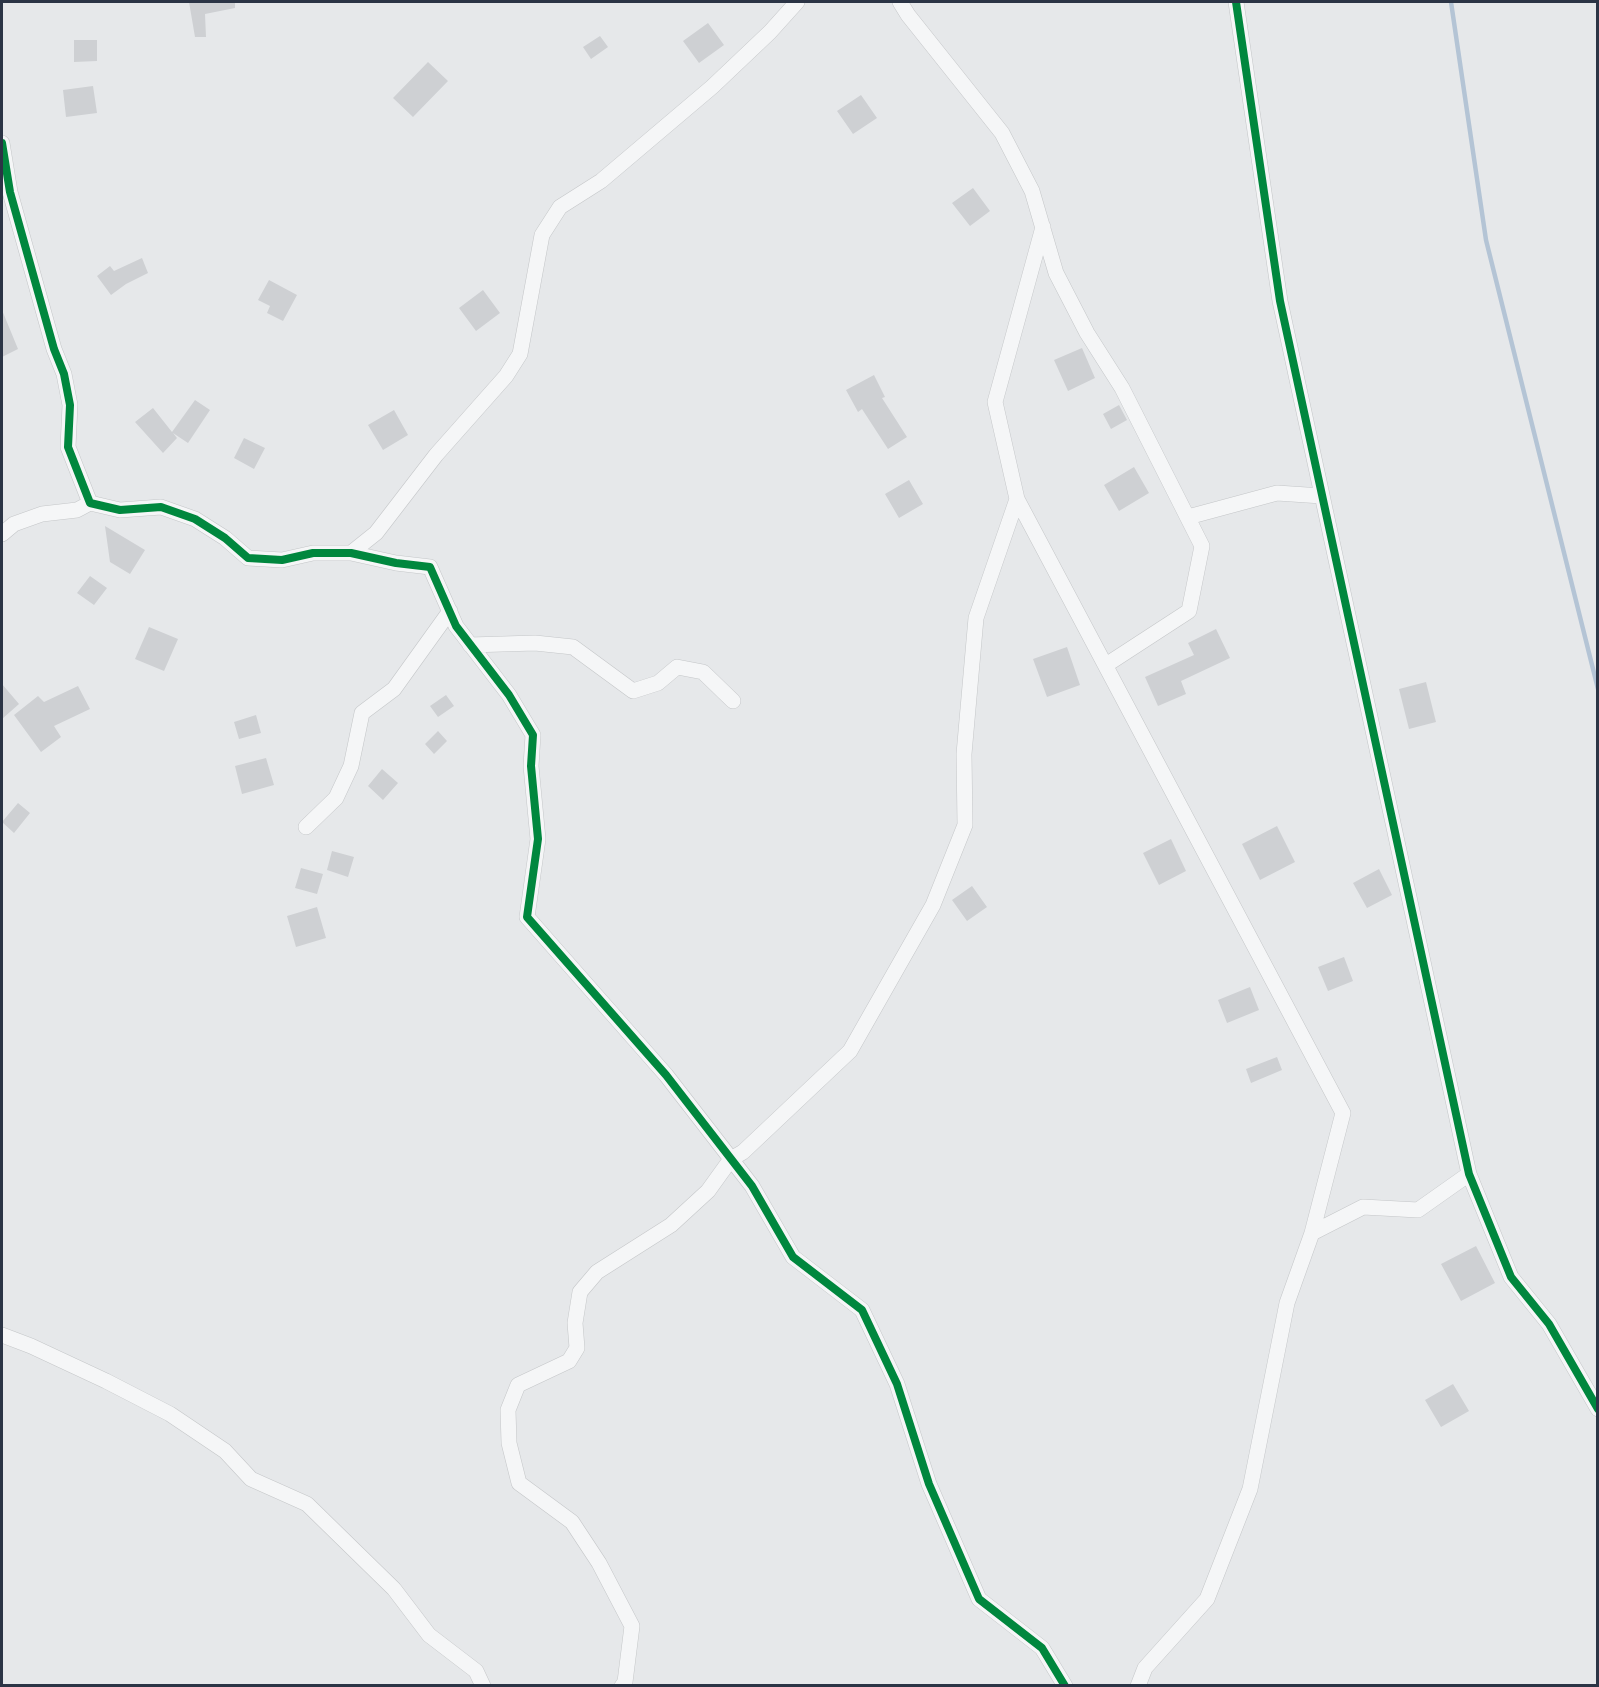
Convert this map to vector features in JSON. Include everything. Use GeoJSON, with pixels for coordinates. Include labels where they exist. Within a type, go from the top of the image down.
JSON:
{"type":"FeatureCollection","features":[{"type":"Feature","properties":{"kind":"street"},"geometry":{"type":"LineString","coordinates":[[351,553],[376,533],[436,455],[506,376],[520,354],[542,235],[560,207],[601,181],[712,87],[770,32],[797,2]]}},
{"type":"Feature","properties":{"kind":"street"},"geometry":{"type":"LineString","coordinates":[[900,2],[1002,133],[1032,191],[1056,273],[1087,333],[1122,388],[1202,546],[1189,611],[1106,665]]}},
{"type":"Feature","properties":{"kind":"street"},"geometry":{"type":"LineString","coordinates":[[1236,2],[1280,301],[1470,1174],[1512,1277],[1549,1324],[1598,1409]]}},
{"type":"Feature","properties":{"kind":"street"},"geometry":{"type":"LineString","coordinates":[[2,143],[10,192],[54,349],[64,374],[70,405],[68,447],[90,503]]}},
{"type":"Feature","properties":{"kind":"street"},"geometry":{"type":"LineString","coordinates":[[1042,227],[995,402],[1017,499],[1343,1113],[1312,1233],[1287,1303],[1250,1489],[1207,1599],[1145,1668],[1138,1686]]}},
{"type":"Feature","properties":{"kind":"street"},"geometry":{"type":"LineString","coordinates":[[1188,517],[1277,492],[1322,496]]}},
{"type":"Feature","properties":{"kind":"street"},"geometry":{"type":"LineString","coordinates":[[622,1686],[632,1626],[599,1563],[572,1522],[519,1483],[509,1443],[508,1410],[518,1385],[569,1361],[577,1348],[575,1323],[580,1292],[597,1272],[671,1225],[708,1191],[731,1159],[743,1152],[850,1051],[933,905],[965,825],[964,754],[976,618],[1017,499]]}},
{"type":"Feature","properties":{"kind":"street"},"geometry":{"type":"LineString","coordinates":[[2,534],[14,524],[42,514],[77,510],[90,503],[120,510],[161,507],[195,519],[225,538],[248,558],[282,560],[313,553],[351,553],[430,567],[456,626],[509,695],[533,735],[531,766],[538,839],[527,917],[666,1075],[752,1186],[793,1257],[862,1310],[897,1384],[929,1484],[979,1599],[1042,1648],[1065,1686]]}},
{"type":"Feature","properties":{"kind":"street"},"geometry":{"type":"LineString","coordinates":[[306,827],[336,798],[351,766],[362,713],[394,689],[450,612]]}},
{"type":"Feature","properties":{"kind":"street"},"geometry":{"type":"LineString","coordinates":[[470,645],[535,643],[573,647],[633,691],[658,683],[677,667],[703,672],[733,701]]}},
{"type":"Feature","properties":{"kind":"street"},"geometry":{"type":"LineString","coordinates":[[1312,1233],[1363,1207],[1418,1210],[1470,1174]]}},
{"type":"Feature","properties":{"kind":"street"},"geometry":{"type":"LineString","coordinates":[[2,1335],[106,1381],[170,1414],[225,1451],[251,1479],[308,1504],[394,1589],[429,1635],[476,1671],[483,1686]]}},
{"type":"Feature","properties":{"kind":"building"},"geometry":{"type":"Polygon","coordinates":[[[189,2],[235,2],[235,8],[205,14],[206,37],[195,37],[189,2]]]}},
{"type":"Feature","properties":{"kind":"building"},"geometry":{"type":"Polygon","coordinates":[[[708,23],[724,45],[699,63],[683,41],[708,23]]]}},
{"type":"Feature","properties":{"kind":"building"},"geometry":{"type":"Polygon","coordinates":[[[600,36],[608,47],[591,59],[583,47],[600,36]]]}},
{"type":"Feature","properties":{"kind":"building"},"geometry":{"type":"Polygon","coordinates":[[[74,40],[97,40],[97,61],[74,62],[74,40]]]}},
{"type":"Feature","properties":{"kind":"building"},"geometry":{"type":"Polygon","coordinates":[[[428,62],[448,81],[413,117],[393,98],[428,62]]]}},
{"type":"Feature","properties":{"kind":"building"},"geometry":{"type":"Polygon","coordinates":[[[93,86],[97,113],[66,117],[63,90],[93,86]]]}},
{"type":"Feature","properties":{"kind":"building"},"geometry":{"type":"Polygon","coordinates":[[[861,95],[877,118],[853,134],[837,111],[861,95]]]}},
{"type":"Feature","properties":{"kind":"building"},"geometry":{"type":"Polygon","coordinates":[[[973,188],[990,211],[970,226],[952,203],[973,188]]]}},
{"type":"Feature","properties":{"kind":"building"},"geometry":{"type":"Polygon","coordinates":[[[142,258],[148,273],[111,295],[97,276],[110,266],[114,271],[142,258]]]}},
{"type":"Feature","properties":{"kind":"building"},"geometry":{"type":"Polygon","coordinates":[[[269,280],[297,295],[283,321],[267,313],[270,306],[258,300],[269,280]]]}},
{"type":"Feature","properties":{"kind":"building"},"geometry":{"type":"Polygon","coordinates":[[[483,290],[500,313],[476,331],[459,308],[483,290]]]}},
{"type":"Feature","properties":{"kind":"building"},"geometry":{"type":"Polygon","coordinates":[[[2,310],[18,349],[2,357],[2,310]]]}},
{"type":"Feature","properties":{"kind":"building"},"geometry":{"type":"Polygon","coordinates":[[[1082,348],[1095,378],[1068,391],[1054,360],[1082,348]]]}},
{"type":"Feature","properties":{"kind":"building"},"geometry":{"type":"Polygon","coordinates":[[[874,375],[885,397],[882,398],[907,437],[888,449],[862,409],[858,412],[846,390],[874,375]]]}},
{"type":"Feature","properties":{"kind":"building"},"geometry":{"type":"Polygon","coordinates":[[[195,400],[210,410],[188,443],[173,433],[177,438],[163,453],[135,422],[153,408],[172,432],[195,400]]]}},
{"type":"Feature","properties":{"kind":"building"},"geometry":{"type":"Polygon","coordinates":[[[1119,405],[1127,420],[1111,429],[1103,414],[1119,405]]]}},
{"type":"Feature","properties":{"kind":"building"},"geometry":{"type":"Polygon","coordinates":[[[394,410],[408,435],[383,450],[368,425],[394,410]]]}},
{"type":"Feature","properties":{"kind":"building"},"geometry":{"type":"Polygon","coordinates":[[[244,438],[265,448],[254,469],[234,458],[244,438]]]}},
{"type":"Feature","properties":{"kind":"building"},"geometry":{"type":"Polygon","coordinates":[[[1134,467],[1149,493],[1119,511],[1104,485],[1134,467]]]}},
{"type":"Feature","properties":{"kind":"building"},"geometry":{"type":"Polygon","coordinates":[[[909,480],[923,504],[899,518],[885,494],[909,480]]]}},
{"type":"Feature","properties":{"kind":"building"},"geometry":{"type":"Polygon","coordinates":[[[105,526],[145,550],[130,574],[110,562],[105,526]]]}},
{"type":"Feature","properties":{"kind":"building"},"geometry":{"type":"Polygon","coordinates":[[[90,576],[107,588],[94,605],[77,593],[90,576]]]}},
{"type":"Feature","properties":{"kind":"building"},"geometry":{"type":"Polygon","coordinates":[[[149,627],[178,639],[164,671],[135,659],[149,627]]]}},
{"type":"Feature","properties":{"kind":"building"},"geometry":{"type":"Polygon","coordinates":[[[1216,629],[1230,658],[1181,681],[1186,694],[1158,706],[1145,677],[1194,655],[1188,643],[1216,629]]]}},
{"type":"Feature","properties":{"kind":"building"},"geometry":{"type":"Polygon","coordinates":[[[1067,647],[1080,685],[1047,697],[1033,659],[1067,647]]]}},
{"type":"Feature","properties":{"kind":"building"},"geometry":{"type":"Polygon","coordinates":[[[1426,682],[1436,722],[1409,729],[1399,689],[1426,682]]]}},
{"type":"Feature","properties":{"kind":"building"},"geometry":{"type":"Polygon","coordinates":[[[2,684],[19,704],[2,719],[2,684]]]}},
{"type":"Feature","properties":{"kind":"building"},"geometry":{"type":"Polygon","coordinates":[[[78,686],[90,709],[54,726],[61,737],[41,752],[14,715],[38,696],[44,702],[78,686]]]}},
{"type":"Feature","properties":{"kind":"building"},"geometry":{"type":"Polygon","coordinates":[[[446,695],[454,706],[438,717],[430,706],[446,695]]]}},
{"type":"Feature","properties":{"kind":"building"},"geometry":{"type":"Polygon","coordinates":[[[256,715],[261,733],[239,739],[234,722],[256,715]]]}},
{"type":"Feature","properties":{"kind":"building"},"geometry":{"type":"Polygon","coordinates":[[[438,731],[447,741],[434,754],[425,744],[438,731]]]}},
{"type":"Feature","properties":{"kind":"building"},"geometry":{"type":"Polygon","coordinates":[[[266,758],[274,785],[242,794],[235,766],[266,758]]]}},
{"type":"Feature","properties":{"kind":"building"},"geometry":{"type":"Polygon","coordinates":[[[382,769],[398,783],[383,800],[368,786],[382,769]]]}},
{"type":"Feature","properties":{"kind":"building"},"geometry":{"type":"Polygon","coordinates":[[[18,803],[30,813],[14,833],[2,822],[18,803]]]}},
{"type":"Feature","properties":{"kind":"building"},"geometry":{"type":"Polygon","coordinates":[[[1277,826],[1295,862],[1260,880],[1242,844],[1277,826]]]}},
{"type":"Feature","properties":{"kind":"building"},"geometry":{"type":"Polygon","coordinates":[[[1171,839],[1186,871],[1159,885],[1143,853],[1171,839]]]}},
{"type":"Feature","properties":{"kind":"building"},"geometry":{"type":"Polygon","coordinates":[[[332,851],[354,857],[348,877],[327,870],[332,851]]]}},
{"type":"Feature","properties":{"kind":"building"},"geometry":{"type":"Polygon","coordinates":[[[301,868],[323,874],[317,894],[295,888],[301,868]]]}},
{"type":"Feature","properties":{"kind":"building"},"geometry":{"type":"Polygon","coordinates":[[[1379,869],[1392,895],[1367,908],[1353,883],[1379,869]]]}},
{"type":"Feature","properties":{"kind":"building"},"geometry":{"type":"Polygon","coordinates":[[[972,886],[987,907],[967,921],[952,900],[972,886]]]}},
{"type":"Feature","properties":{"kind":"building"},"geometry":{"type":"Polygon","coordinates":[[[317,907],[326,938],[296,947],[287,916],[317,907]]]}},
{"type":"Feature","properties":{"kind":"building"},"geometry":{"type":"Polygon","coordinates":[[[1344,957],[1353,981],[1328,991],[1318,967],[1344,957]]]}},
{"type":"Feature","properties":{"kind":"building"},"geometry":{"type":"Polygon","coordinates":[[[1250,987],[1259,1010],[1227,1023],[1218,1000],[1250,987]]]}},
{"type":"Feature","properties":{"kind":"building"},"geometry":{"type":"Polygon","coordinates":[[[1277,1057],[1282,1070],[1251,1083],[1246,1069],[1277,1057]]]}},
{"type":"Feature","properties":{"kind":"building"},"geometry":{"type":"Polygon","coordinates":[[[1476,1246],[1495,1283],[1461,1301],[1441,1264],[1476,1246]]]}},
{"type":"Feature","properties":{"kind":"building"},"geometry":{"type":"Polygon","coordinates":[[[1453,1384],[1469,1411],[1441,1427],[1425,1400],[1453,1384]]]}},
{"type":"Feature","properties":{"kind":"waterway"},"geometry":{"type":"LineString","coordinates":[[1451,2],[1486,240],[1598,689]]}},
{"type":"Feature","properties":{"kind":"cycle path"},"geometry":{"type":"LineString","coordinates":[[1236,2],[1280,301],[1469,1174],[1511,1277],[1549,1324],[1598,1409]]}},
{"type":"Feature","properties":{"kind":"cycle path"},"geometry":{"type":"LineString","coordinates":[[2,143],[10,192],[54,349],[64,374],[70,405],[68,447],[90,503],[120,510],[161,507],[195,519],[225,538],[248,558],[282,560],[313,553],[351,553],[396,563],[430,567],[456,626],[509,695],[533,735],[531,766],[538,839],[527,917],[666,1075],[752,1186],[793,1257],[862,1310],[897,1384],[929,1484],[979,1599],[1042,1648],[1065,1686]]}}]}
